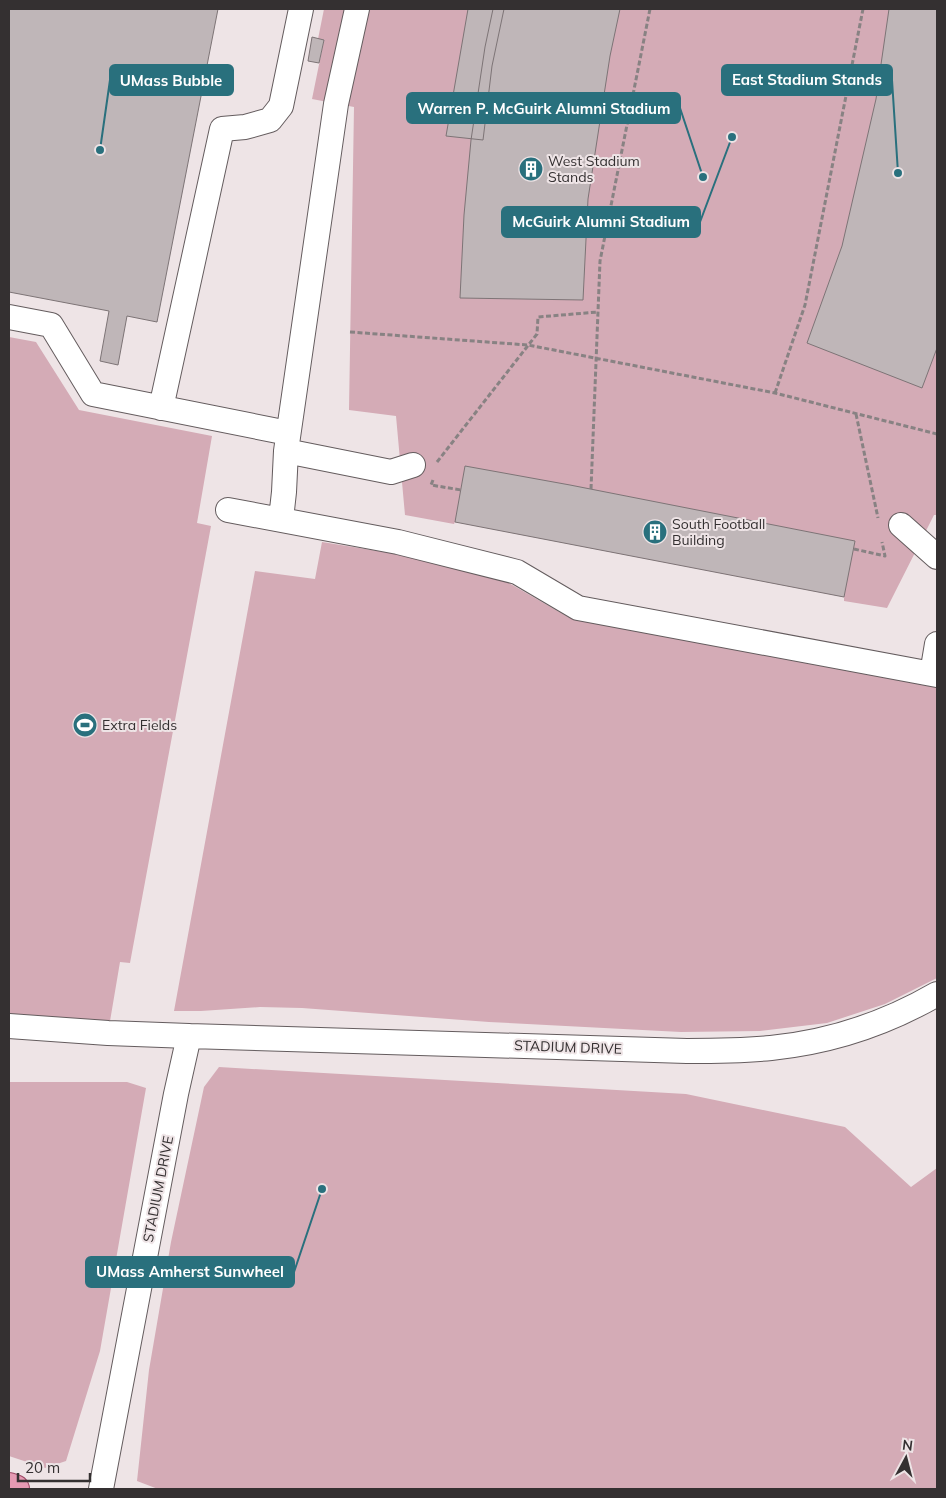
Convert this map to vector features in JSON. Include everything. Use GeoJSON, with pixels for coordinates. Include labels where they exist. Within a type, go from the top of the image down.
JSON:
{"type":"FeatureCollection","features":[{"type":"Feature","properties":{"kind":"main road"},"geometry":{"type":"LineString","coordinates":[[9,1487],[15,1489]]}},
{"type":"Feature","properties":{"kind":"street"},"geometry":{"type":"LineString","coordinates":[[161,408],[222,129],[245,127],[270,120],[281,106],[301,9]]}},
{"type":"Feature","properties":{"kind":"street"},"geometry":{"type":"LineString","coordinates":[[281,520],[287,442],[336,104],[357,9]]}},
{"type":"Feature","properties":{"kind":"street"},"geometry":{"type":"LineString","coordinates":[[9,317],[51,325],[93,394],[161,408],[391,472],[424,467]]}},
{"type":"Feature","properties":{"kind":"street"},"geometry":{"type":"LineString","coordinates":[[228,510],[398,542],[517,572],[578,608],[934,675],[937,644]]}},
{"type":"Feature","properties":{"kind":"street"},"geometry":{"type":"LineString","coordinates":[[887,530],[937,557]]}},
{"type":"Feature","properties":{"kind":"street","name":"STADIUM DRIVE"},"geometry":{"type":"LineString","coordinates":[[9,1026],[124,1034],[677,1051],[735,1050],[772,1048],[837,1036],[898,1015],[937,994]]}},
{"type":"Feature","properties":{"kind":"street","name":"STADIUM DRIVE"},"geometry":{"type":"LineString","coordinates":[[101,1489],[176,1094],[189,1036]]}},
{"type":"Feature","properties":{"kind":"path"},"geometry":{"type":"LineString","coordinates":[[590,490],[600,261],[650,9]]}},
{"type":"Feature","properties":{"kind":"path"},"geometry":{"type":"LineString","coordinates":[[775,393],[805,305],[863,9]]}},
{"type":"Feature","properties":{"kind":"path"},"geometry":{"type":"LineString","coordinates":[[424,467],[437,462],[537,334],[538,317],[598,312]]}},
{"type":"Feature","properties":{"kind":"path"},"geometry":{"type":"LineString","coordinates":[[350,332],[528,345],[775,393],[937,434]]}},
{"type":"Feature","properties":{"kind":"path"},"geometry":{"type":"LineString","coordinates":[[854,549],[885,556],[887,530],[856,414]]}},
{"type":"Feature","properties":{"kind":"path"},"geometry":{"type":"LineString","coordinates":[[433,477],[432,485],[460,490]]}},
{"type":"Feature","properties":{"kind":"shaded area"},"geometry":{"type":"Polygon","coordinates":[[[324,9],[937,9],[937,515],[934,515],[887,608],[844,601],[844,597],[455,522],[454,524],[405,515],[396,416],[349,410],[354,107],[312,99],[324,40],[318,39],[324,9]]]}},
{"type":"Feature","properties":{"kind":"shaded area","name":"Extra Fields"},"geometry":{"type":"Polygon","coordinates":[[[9,337],[36,342],[79,410],[212,436],[197,523],[211,526],[130,963],[120,962],[108,1033],[9,1014],[9,337]]]}},
{"type":"Feature","properties":{"kind":"shaded area"},"geometry":{"type":"Polygon","coordinates":[[[322,542],[446,562],[507,582],[568,617],[912,680],[937,687],[937,978],[885,1004],[827,1023],[760,1031],[681,1032],[489,1022],[302,1008],[260,1007],[174,1011],[255,571],[315,579],[322,542]]]}},
{"type":"Feature","properties":{"kind":"shaded area"},"geometry":{"type":"Polygon","coordinates":[[[219,1067],[686,1094],[845,1127],[911,1187],[937,1168],[937,1489],[158,1489],[137,1481],[149,1370],[171,1242],[204,1087],[219,1067]]]}},
{"type":"Feature","properties":{"kind":"shaded area"},"geometry":{"type":"Polygon","coordinates":[[[9,1082],[127,1082],[146,1088],[100,1351],[66,1461],[45,1468],[9,1456],[9,1082]]]}},
{"type":"Feature","properties":{"kind":"building"},"geometry":{"type":"Polygon","coordinates":[[[9,9],[218,9],[157,322],[127,316],[118,365],[100,361],[109,311],[9,292],[9,9]]]}},
{"type":"Feature","properties":{"kind":"building"},"geometry":{"type":"Polygon","coordinates":[[[468,9],[504,9],[492,66],[483,140],[446,136],[468,9]]]}},
{"type":"Feature","properties":{"kind":"building","name":"West Stadium Stands"},"geometry":{"type":"Polygon","coordinates":[[[493,9],[620,9],[610,56],[588,199],[583,300],[460,298],[464,215],[471,140],[485,47],[493,9]]]}},
{"type":"Feature","properties":{"kind":"building"},"geometry":{"type":"Polygon","coordinates":[[[889,9],[937,9],[937,348],[922,388],[807,343],[842,246],[876,99],[889,9]]]}},
{"type":"Feature","properties":{"kind":"building"},"geometry":{"type":"Polygon","coordinates":[[[312,37],[324,40],[319,63],[308,61],[312,37]]]}},
{"type":"Feature","properties":{"kind":"building","name":"South Football Building"},"geometry":{"type":"Polygon","coordinates":[[[465,466],[855,541],[844,597],[455,522],[465,466]]]}},
{"type":"Feature","properties":{"kind":"place","name":"McGuirk Alumni Stadium"},"geometry":{"type":"Point","coordinates":[732,137]}},
{"type":"Feature","properties":{"kind":"place","name":"UMass Bubble"},"geometry":{"type":"Point","coordinates":[100,150]}},
{"type":"Feature","properties":{"kind":"place","name":"West Stadium Stands"},"geometry":{"type":"Point","coordinates":[531,169]}},
{"type":"Feature","properties":{"kind":"place","name":"East Stadium Stands"},"geometry":{"type":"Point","coordinates":[898,173]}},
{"type":"Feature","properties":{"kind":"place","name":"Warren P. McGuirk Alumni Stadium"},"geometry":{"type":"Point","coordinates":[703,177]}},
{"type":"Feature","properties":{"kind":"place","name":"South Football Building"},"geometry":{"type":"Point","coordinates":[655,532]}},
{"type":"Feature","properties":{"kind":"place","name":"Extra Fields"},"geometry":{"type":"Point","coordinates":[85,725]}},
{"type":"Feature","properties":{"kind":"place","name":"UMass Amherst Sunwheel"},"geometry":{"type":"Point","coordinates":[322,1189]}}]}
